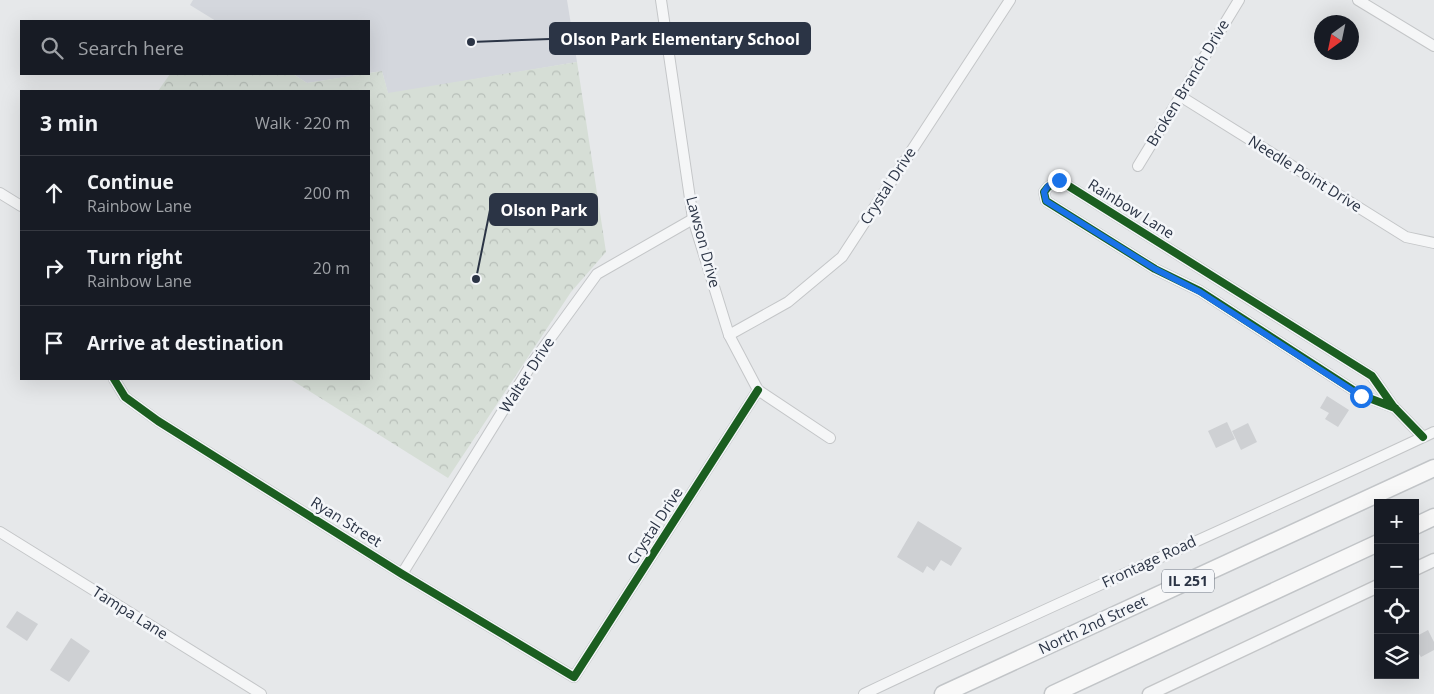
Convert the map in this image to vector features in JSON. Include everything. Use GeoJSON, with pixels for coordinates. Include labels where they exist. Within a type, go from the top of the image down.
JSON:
{"type":"FeatureCollection","features":[{"type":"Feature","properties":{"kind":"main road","name":"North 2nd Street"},"geometry":{"type":"LineString","coordinates":[[943,694],[1434,468]]}},
{"type":"Feature","properties":{"kind":"main road"},"geometry":{"type":"LineString","coordinates":[[1419,524],[1434,517]]}},
{"type":"Feature","properties":{"kind":"main road"},"geometry":{"type":"LineString","coordinates":[[1053,694],[1374,546]]}},
{"type":"Feature","properties":{"kind":"street","name":"Lawson Drive"},"geometry":{"type":"LineString","coordinates":[[661,0],[693,219],[729,335],[758,390],[830,438]]}},
{"type":"Feature","properties":{"kind":"street","name":"Crystal Drive"},"geometry":{"type":"LineString","coordinates":[[729,335],[788,302],[842,257],[1010,0]]}},
{"type":"Feature","properties":{"kind":"street","name":"Broken Branch Drive"},"geometry":{"type":"LineString","coordinates":[[1138,166],[1239,0]]}},
{"type":"Feature","properties":{"kind":"street"},"geometry":{"type":"LineString","coordinates":[[1358,0],[1434,46]]}},
{"type":"Feature","properties":{"kind":"street","name":"Needle Point Drive"},"geometry":{"type":"LineString","coordinates":[[1180,96],[1406,237],[1434,243]]}},
{"type":"Feature","properties":{"kind":"street","name":"Rainbow Lane"},"geometry":{"type":"LineString","coordinates":[[1395,408],[1361,396],[1200,292],[1155,269],[1046,201],[1044,192],[1048,186],[1059,180],[1372,376],[1395,408],[1424,437]]}},
{"type":"Feature","properties":{"kind":"street"},"geometry":{"type":"LineString","coordinates":[[0,193],[20,205]]}},
{"type":"Feature","properties":{"kind":"street","name":"Walter Drive"},"geometry":{"type":"LineString","coordinates":[[402,574],[533,362],[597,274],[693,219]]}},
{"type":"Feature","properties":{"kind":"street","name":"Ryan Street"},"geometry":{"type":"LineString","coordinates":[[115,380],[125,397],[158,421],[402,574],[574,677]]}},
{"type":"Feature","properties":{"kind":"street","name":"Crystal Drive"},"geometry":{"type":"LineString","coordinates":[[574,677],[758,390]]}},
{"type":"Feature","properties":{"kind":"street","name":"Frontage Road"},"geometry":{"type":"LineString","coordinates":[[864,694],[1200,538],[1317,488],[1434,432]]}},
{"type":"Feature","properties":{"kind":"street","name":"Tampa Lane"},"geometry":{"type":"LineString","coordinates":[[0,532],[261,694]]}},
{"type":"Feature","properties":{"kind":"street"},"geometry":{"type":"LineString","coordinates":[[1419,567],[1434,560]]}},
{"type":"Feature","properties":{"kind":"street"},"geometry":{"type":"LineString","coordinates":[[1149,694],[1374,588]]}},
{"type":"Feature","properties":{"kind":"shaded area"},"geometry":{"type":"Polygon","coordinates":[[[193,0],[567,0],[577,62],[388,94],[382,71],[370,73],[370,20],[214,20],[190,5],[193,0]]]}},
{"type":"Feature","properties":{"kind":"shaded area"},"geometry":{"type":"Polygon","coordinates":[[[295,75],[359,75],[307,83],[295,75]]]}},
{"type":"Feature","properties":{"kind":"green space"},"geometry":{"type":"Polygon","coordinates":[[[577,62],[606,252],[571,292],[448,478],[292,380],[370,380],[370,90],[159,90],[169,75],[295,75],[307,83],[357,75],[370,75],[370,73],[382,71],[388,93],[577,62]]]}},
{"type":"Feature","properties":{"kind":"building"},"geometry":{"type":"Polygon","coordinates":[[[1327,396],[1349,410],[1338,427],[1325,419],[1329,413],[1320,408],[1327,396]]]}},
{"type":"Feature","properties":{"kind":"building"},"geometry":{"type":"Polygon","coordinates":[[[1227,422],[1235,439],[1216,448],[1208,431],[1227,422]]]}},
{"type":"Feature","properties":{"kind":"building"},"geometry":{"type":"Polygon","coordinates":[[[1248,423],[1257,442],[1241,450],[1232,431],[1248,423]]]}},
{"type":"Feature","properties":{"kind":"building"},"geometry":{"type":"Polygon","coordinates":[[[918,521],[962,548],[951,566],[941,560],[934,571],[927,566],[923,573],[897,557],[918,521]]]}},
{"type":"Feature","properties":{"kind":"building"},"geometry":{"type":"Polygon","coordinates":[[[17,611],[38,624],[27,641],[6,627],[17,611]]]}},
{"type":"Feature","properties":{"kind":"building"},"geometry":{"type":"Polygon","coordinates":[[[1428,630],[1434,642],[1434,650],[1421,657],[1419,654],[1419,635],[1428,630]]]}},
{"type":"Feature","properties":{"kind":"building"},"geometry":{"type":"Polygon","coordinates":[[[71,638],[90,651],[69,682],[50,670],[71,638]]]}},
{"type":"Feature","properties":{"kind":"cycle path"},"geometry":{"type":"LineString","coordinates":[[1395,408],[1361,395],[1200,291],[1155,269],[1046,201],[1044,192],[1059,180],[1372,376],[1393,406],[1423,437]]}},
{"type":"Feature","properties":{"kind":"cycle path"},"geometry":{"type":"LineString","coordinates":[[115,380],[125,397],[158,421],[402,574],[574,677],[758,390]]}},
{"type":"Feature","properties":{"kind":"place","name":"Olson Park Elementary School"},"geometry":{"type":"Point","coordinates":[471,42]}},
{"type":"Feature","properties":{"kind":"place","name":"Olson Park"},"geometry":{"type":"Point","coordinates":[476,279]}},
{"type":"Feature","properties":{"kind":"route"},"geometry":{"type":"LineString","coordinates":[[1059,180],[1048,186],[1044,192],[1046,201],[1155,269],[1200,292],[1262,334],[1361,396]]}}]}
